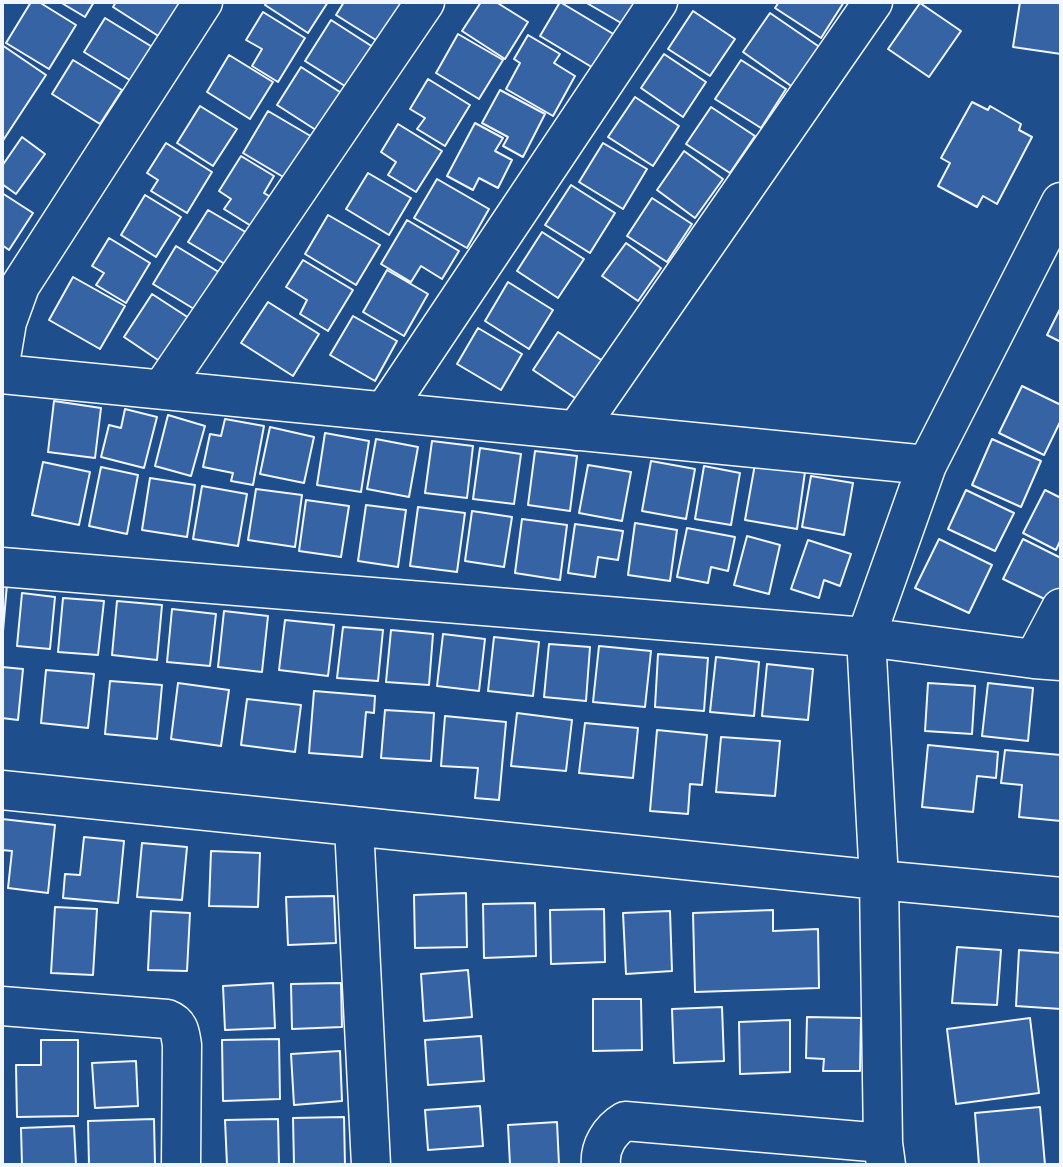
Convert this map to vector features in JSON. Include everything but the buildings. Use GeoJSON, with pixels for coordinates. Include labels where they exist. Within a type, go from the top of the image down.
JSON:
{"type":"FeatureCollection","features":[{"type":"Feature","properties":{"kind":"street"},"geometry":{"type":"LineString","coordinates":[[2,352],[7,322],[20,286],[203,2]]}},
{"type":"Feature","properties":{"kind":"street"},"geometry":{"type":"LineString","coordinates":[[162,389],[425,2]]}},
{"type":"Feature","properties":{"kind":"street"},"geometry":{"type":"LineString","coordinates":[[384,412],[658,2]]}},
{"type":"Feature","properties":{"kind":"street"},"geometry":{"type":"LineString","coordinates":[[576,431],[873,2]]}},
{"type":"Feature","properties":{"kind":"street"},"geometry":{"type":"LineString","coordinates":[[601,1165],[600,1157],[607,1139],[618,1125],[625,1121],[885,1154],[879,880],[866,637],[927,465],[1061,202]]}},
{"type":"Feature","properties":{"kind":"street"},"geometry":{"type":"LineString","coordinates":[[2,374],[927,465]]}},
{"type":"Feature","properties":{"kind":"street"},"geometry":{"type":"LineString","coordinates":[[2,568],[866,637],[1047,660],[1061,608]]}},
{"type":"Feature","properties":{"kind":"street"},"geometry":{"type":"LineString","coordinates":[[2,790],[1061,897]]}},
{"type":"Feature","properties":{"kind":"street"},"geometry":{"type":"LineString","coordinates":[[355,826],[371,1165]]}},
{"type":"Feature","properties":{"kind":"street"},"geometry":{"type":"LineString","coordinates":[[2,1006],[167,1019],[175,1022],[182,1045],[181,1165]]}}]}
